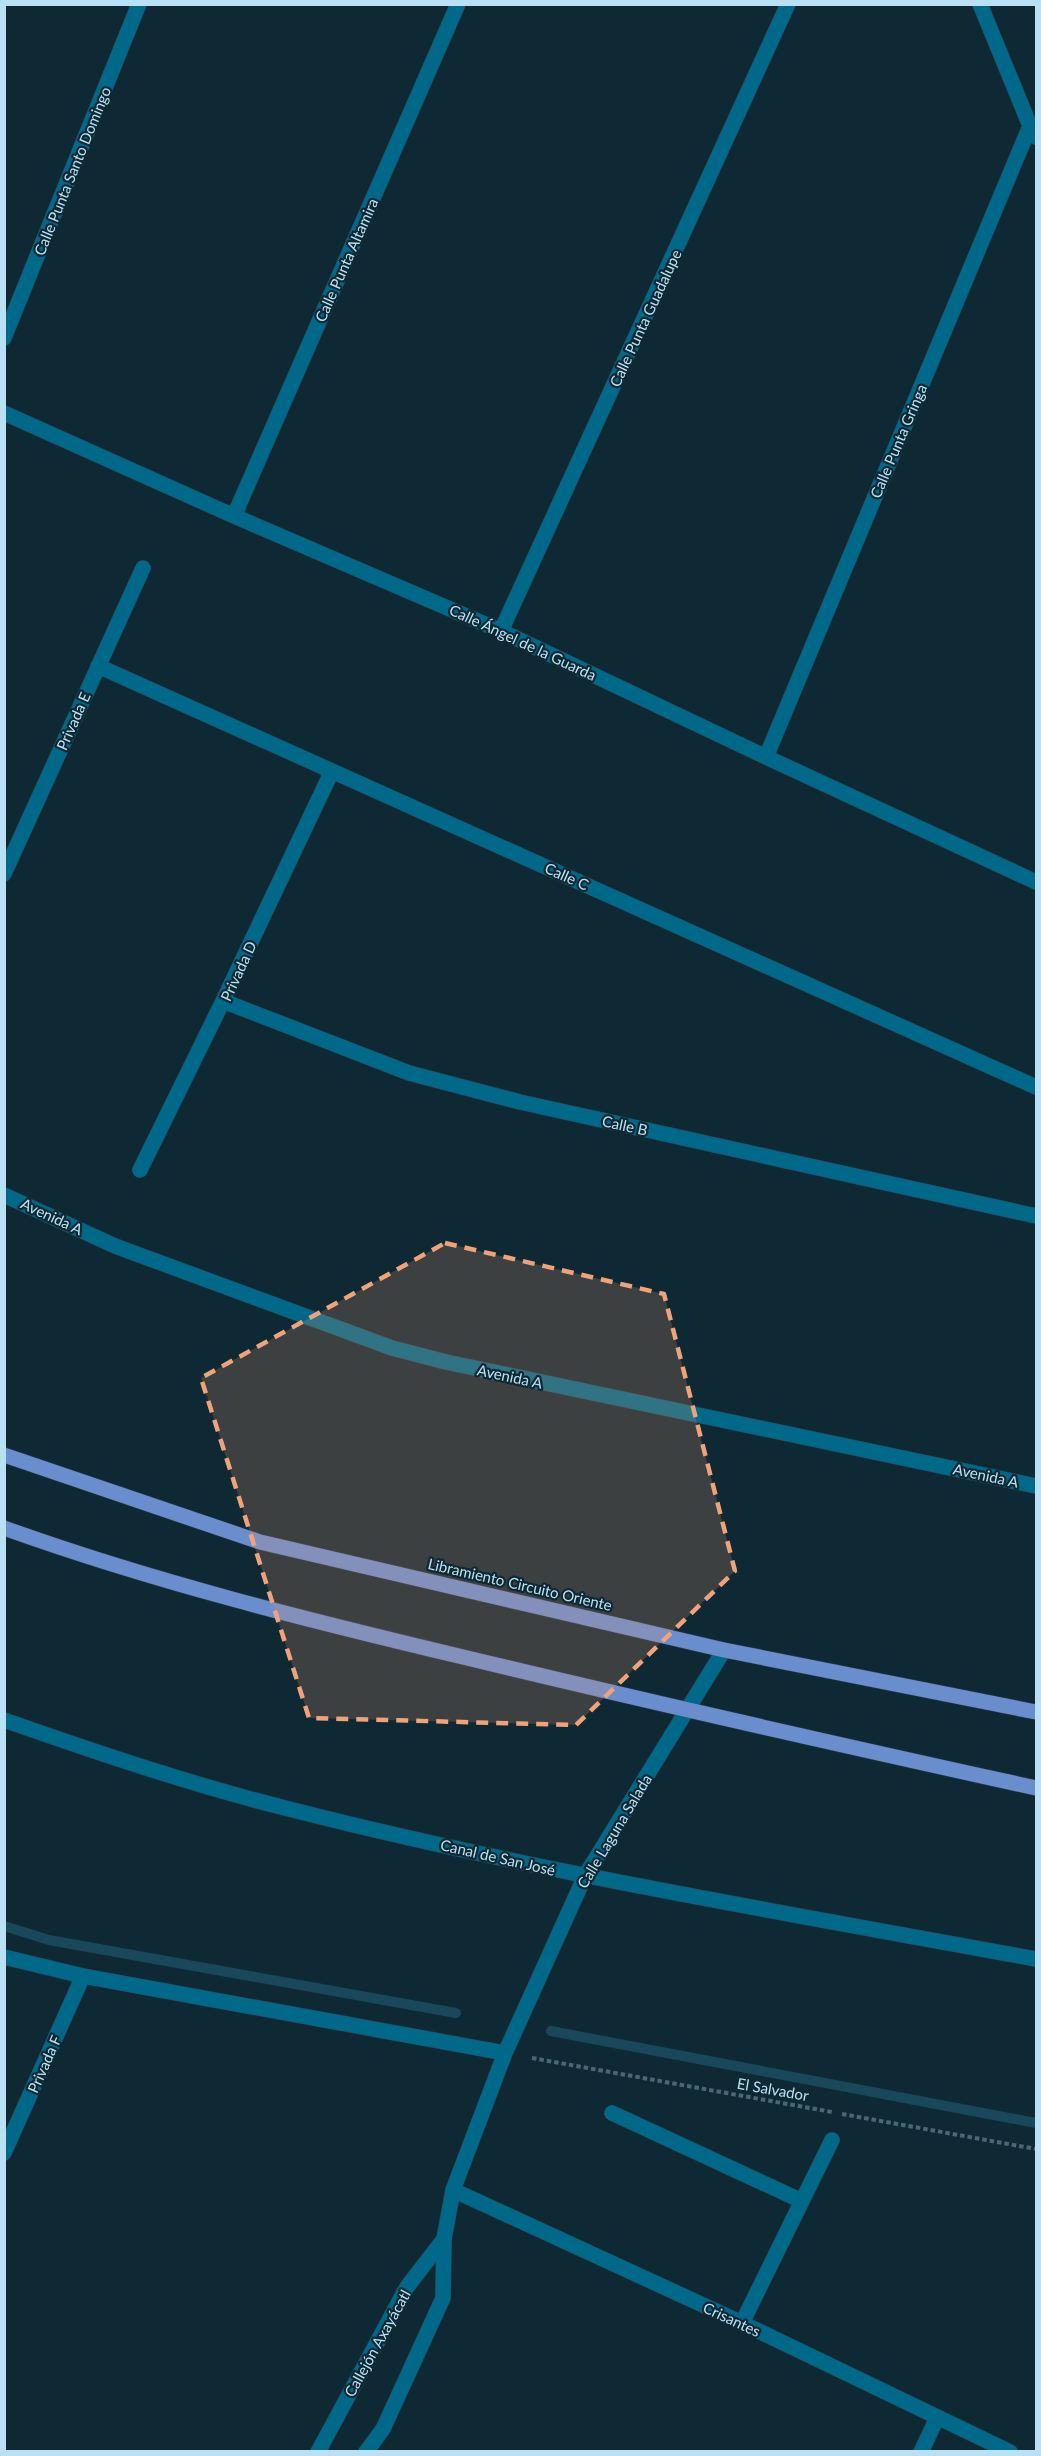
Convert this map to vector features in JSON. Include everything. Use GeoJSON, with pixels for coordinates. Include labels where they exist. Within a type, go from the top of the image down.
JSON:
{"type":"FeatureCollection","features":[{"type":"Feature","properties":{"kind":"main road","name":"Libramiento Circuito Oriente"},"geometry":{"type":"LineString","coordinates":[[4,1455],[260,1542],[724,1650],[1036,1712]]}},
{"type":"Feature","properties":{"kind":"main road"},"geometry":{"type":"LineString","coordinates":[[4,1528],[145,1576],[261,1609],[686,1711],[1036,1788]]}},
{"type":"Feature","properties":{"kind":"street","name":"Calle Punta Santo Domingo"},"geometry":{"type":"LineString","coordinates":[[4,338],[139,4]]}},
{"type":"Feature","properties":{"kind":"street","name":"Calle Punta Altamira"},"geometry":{"type":"LineString","coordinates":[[234,516],[458,4]]}},
{"type":"Feature","properties":{"kind":"street","name":"Calle Punta Guadalupe"},"geometry":{"type":"LineString","coordinates":[[501,631],[788,4]]}},
{"type":"Feature","properties":{"kind":"street"},"geometry":{"type":"LineString","coordinates":[[980,4],[1033,132]]}},
{"type":"Feature","properties":{"kind":"street","name":"Calle Punta Gringa"},"geometry":{"type":"LineString","coordinates":[[766,757],[1033,132]]}},
{"type":"Feature","properties":{"kind":"street","name":"Calle Ángel de la Guarda"},"geometry":{"type":"LineString","coordinates":[[4,413],[234,516],[501,631],[766,757],[1035,878]]}},
{"type":"Feature","properties":{"kind":"street","name":"Privada E"},"geometry":{"type":"LineString","coordinates":[[4,874],[143,568]]}},
{"type":"Feature","properties":{"kind":"street","name":"Calle C"},"geometry":{"type":"LineString","coordinates":[[98,666],[1036,1087]]}},
{"type":"Feature","properties":{"kind":"street","name":"Privada D"},"geometry":{"type":"LineString","coordinates":[[140,1170],[332,771]]}},
{"type":"Feature","properties":{"kind":"street","name":"Calle B"},"geometry":{"type":"LineString","coordinates":[[223,1001],[409,1072],[509,1099],[1036,1216]]}},
{"type":"Feature","properties":{"kind":"street","name":"Avenida A"},"geometry":{"type":"LineString","coordinates":[[4,1195],[115,1246],[392,1348],[457,1365],[1036,1486]]}},
{"type":"Feature","properties":{"kind":"street","name":"Calle Laguna Salada"},"geometry":{"type":"LineString","coordinates":[[505,2054],[585,1876],[724,1650]]}},
{"type":"Feature","properties":{"kind":"street","name":"Canal de San José"},"geometry":{"type":"LineString","coordinates":[[4,1720],[92,1751],[288,1809],[585,1876],[1036,1959]]}},
{"type":"Feature","properties":{"kind":"street"},"geometry":{"type":"LineString","coordinates":[[4,1957],[83,1976],[505,2054]]}},
{"type":"Feature","properties":{"kind":"street","name":"Privada F"},"geometry":{"type":"LineString","coordinates":[[4,2152],[83,1976]]}},
{"type":"Feature","properties":{"kind":"street","name":"Callejón Axayácatl"},"geometry":{"type":"LineString","coordinates":[[366,2451],[383,2429],[443,2298],[444,2239],[453,2190],[505,2054]]}},
{"type":"Feature","properties":{"kind":"street"},"geometry":{"type":"LineString","coordinates":[[612,2113],[802,2201]]}},
{"type":"Feature","properties":{"kind":"street"},"geometry":{"type":"LineString","coordinates":[[742,2324],[832,2140]]}},
{"type":"Feature","properties":{"kind":"street","name":"Crisantes"},"geometry":{"type":"LineString","coordinates":[[453,2190],[1010,2451]]}},
{"type":"Feature","properties":{"kind":"street","name":"Callejón Axayácatl"},"geometry":{"type":"LineString","coordinates":[[318,2451],[407,2287],[444,2239]]}},
{"type":"Feature","properties":{"kind":"street"},"geometry":{"type":"LineString","coordinates":[[921,2451],[937,2418]]}},
{"type":"Feature","properties":{"kind":"path","name":"El Salvador"},"geometry":{"type":"LineString","coordinates":[[505,2054],[1036,2149]]}},
{"type":"Feature","properties":{"kind":"highlighted area"},"geometry":{"type":"Polygon","coordinates":[[[445,1243],[664,1294],[735,1571],[576,1725],[309,1718],[201,1378],[445,1243]]]}},
{"type":"Feature","properties":{"kind":"waterway"},"geometry":{"type":"LineString","coordinates":[[4,1926],[49,1940],[456,2013]]}},
{"type":"Feature","properties":{"kind":"waterway"},"geometry":{"type":"LineString","coordinates":[[551,2031],[1036,2123]]}}]}
